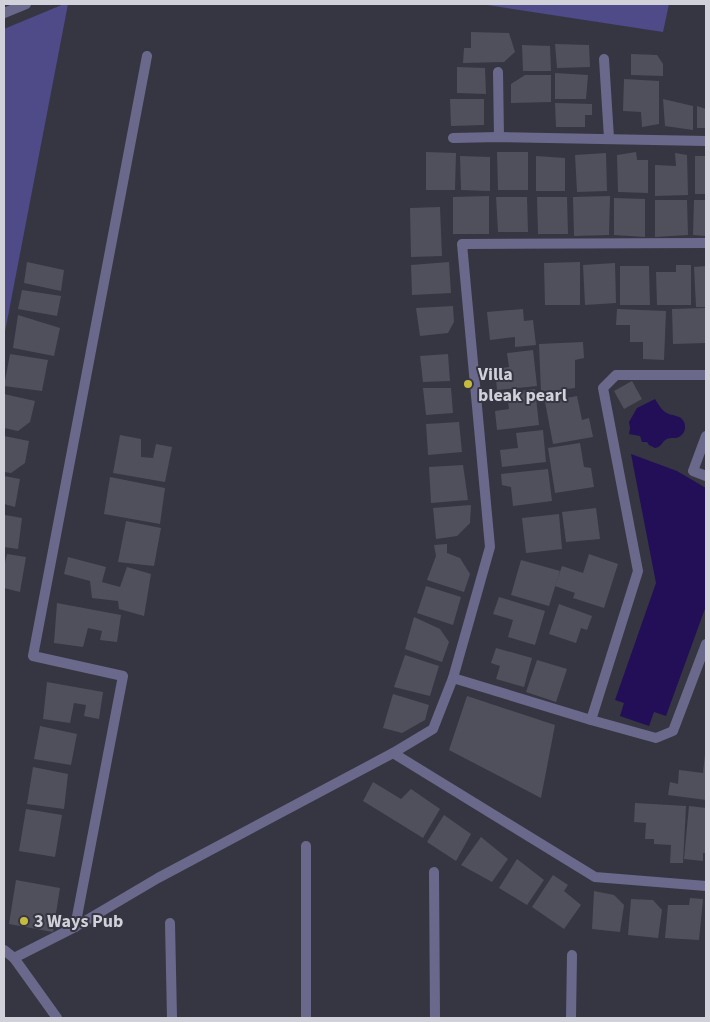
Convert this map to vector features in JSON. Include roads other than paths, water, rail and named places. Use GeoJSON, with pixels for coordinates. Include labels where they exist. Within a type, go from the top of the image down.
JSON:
{"type":"FeatureCollection","features":[{"type":"Feature","properties":{"kind":"street"},"geometry":{"type":"LineString","coordinates":[[4,13],[26,4]]}},
{"type":"Feature","properties":{"kind":"street"},"geometry":{"type":"LineString","coordinates":[[75,927],[123,676],[33,656],[147,56]]}},
{"type":"Feature","properties":{"kind":"street"},"geometry":{"type":"LineString","coordinates":[[604,59],[609,138]]}},
{"type":"Feature","properties":{"kind":"street"},"geometry":{"type":"LineString","coordinates":[[498,72],[499,137]]}},
{"type":"Feature","properties":{"kind":"street"},"geometry":{"type":"LineString","coordinates":[[454,138],[609,138],[706,141]]}},
{"type":"Feature","properties":{"kind":"street"},"geometry":{"type":"LineString","coordinates":[[14,958],[75,927],[158,878],[393,753],[433,729],[454,678],[490,546],[462,244],[706,243]]}},
{"type":"Feature","properties":{"kind":"street"},"geometry":{"type":"LineString","coordinates":[[591,720],[638,571],[603,388],[616,375],[706,375]]}},
{"type":"Feature","properties":{"kind":"street"},"geometry":{"type":"LineString","coordinates":[[706,436],[693,471],[706,476]]}},
{"type":"Feature","properties":{"kind":"street"},"geometry":{"type":"LineString","coordinates":[[454,678],[656,738],[673,731],[706,644]]}},
{"type":"Feature","properties":{"kind":"street"},"geometry":{"type":"LineString","coordinates":[[393,753],[595,877],[706,886]]}},
{"type":"Feature","properties":{"kind":"street"},"geometry":{"type":"LineString","coordinates":[[306,846],[306,1018]]}},
{"type":"Feature","properties":{"kind":"street"},"geometry":{"type":"LineString","coordinates":[[434,872],[436,1018]]}},
{"type":"Feature","properties":{"kind":"street"},"geometry":{"type":"LineString","coordinates":[[170,923],[172,1018]]}},
{"type":"Feature","properties":{"kind":"street"},"geometry":{"type":"LineString","coordinates":[[4,950],[14,958],[57,1018]]}},
{"type":"Feature","properties":{"kind":"street"},"geometry":{"type":"LineString","coordinates":[[572,955],[572,1018]]}},
{"type":"Feature","properties":{"kind":"place","name":"Villa bleak pearl"},"geometry":{"type":"Point","coordinates":[468,384]}},
{"type":"Feature","properties":{"kind":"place","name":"3 Ways Pub"},"geometry":{"type":"Point","coordinates":[24,921]}}]}
